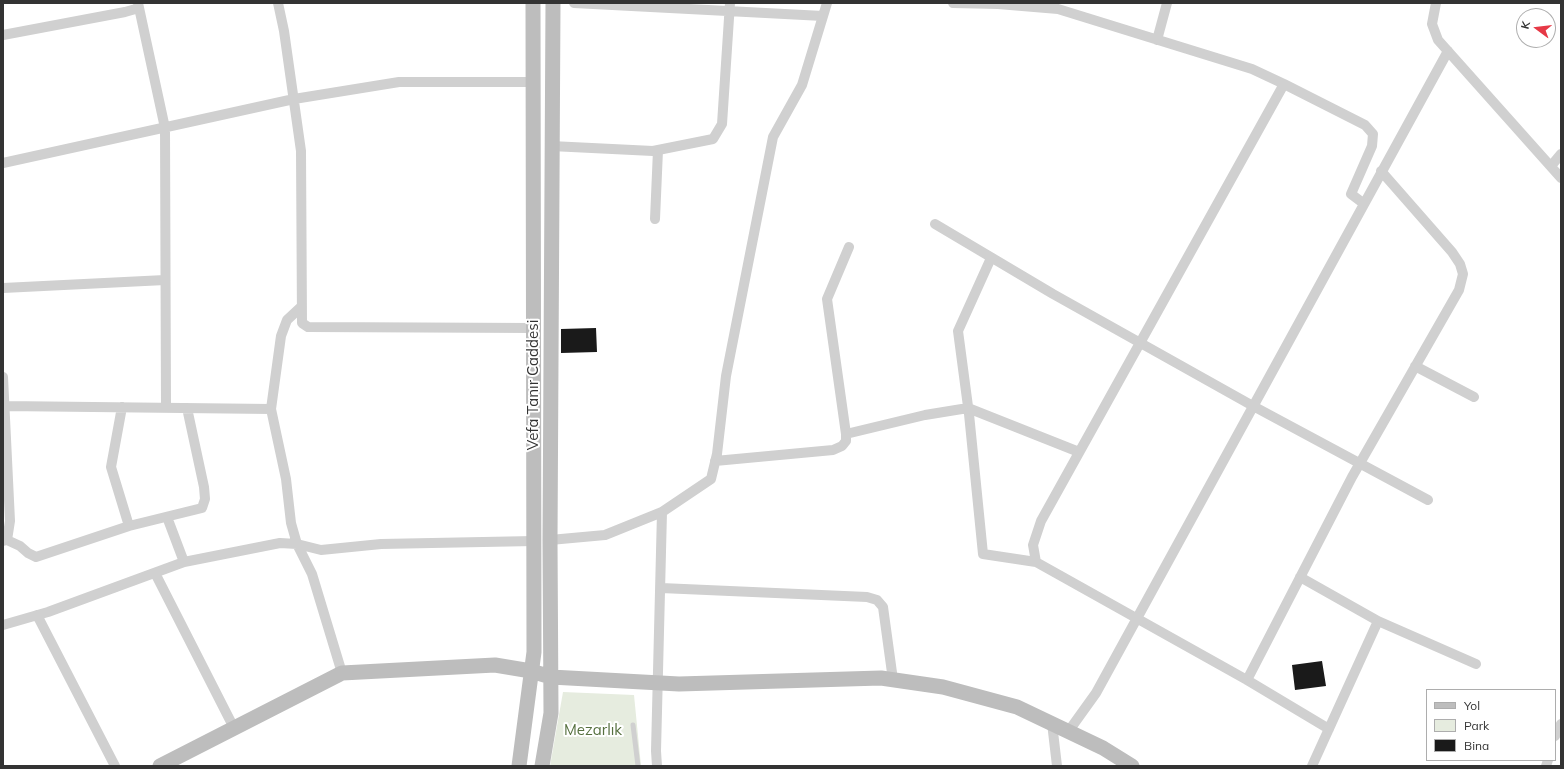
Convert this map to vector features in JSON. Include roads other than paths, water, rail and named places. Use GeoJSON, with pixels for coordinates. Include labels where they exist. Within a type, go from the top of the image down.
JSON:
{"type":"FeatureCollection","features":[{"type":"Feature","properties":{"kind":"main road","name":"Vefa Tanır Caddesi"},"geometry":{"type":"LineString","coordinates":[[519,766],[534,652],[533,3]]}},
{"type":"Feature","properties":{"kind":"main road","name":"Vefa Tanır Caddesi"},"geometry":{"type":"LineString","coordinates":[[542,766],[551,713],[550,540],[553,3]]}},
{"type":"Feature","properties":{"kind":"main road"},"geometry":{"type":"LineString","coordinates":[[160,766],[342,673],[495,665],[531,670],[551,677],[679,684],[881,678],[943,687],[1017,707],[1103,748],[1132,766]]}},
{"type":"Feature","properties":{"kind":"street"},"geometry":{"type":"LineString","coordinates":[[278,3],[284,31],[301,152],[302,324],[308,327],[533,328]]}},
{"type":"Feature","properties":{"kind":"street"},"geometry":{"type":"LineString","coordinates":[[574,3],[730,7],[823,16]]}},
{"type":"Feature","properties":{"kind":"street"},"geometry":{"type":"LineString","coordinates":[[550,540],[605,535],[662,512],[711,479],[715,462],[726,376],[773,137],[802,85],[827,3]]}},
{"type":"Feature","properties":{"kind":"street"},"geometry":{"type":"LineString","coordinates":[[953,3],[1059,6],[1157,40],[1252,69],[1284,84],[1365,125],[1373,134],[1372,146],[1351,194],[1363,203]]}},
{"type":"Feature","properties":{"kind":"street"},"geometry":{"type":"LineString","coordinates":[[1157,40],[1167,3]]}},
{"type":"Feature","properties":{"kind":"street"},"geometry":{"type":"LineString","coordinates":[[1436,3],[1432,24],[1438,40],[1561,178]]}},
{"type":"Feature","properties":{"kind":"street"},"geometry":{"type":"LineString","coordinates":[[3,35],[118,14],[139,5],[165,128],[166,408]]}},
{"type":"Feature","properties":{"kind":"street"},"geometry":{"type":"LineString","coordinates":[[552,146],[658,150],[713,139],[722,124],[730,7]]}},
{"type":"Feature","properties":{"kind":"street"},"geometry":{"type":"LineString","coordinates":[[1068,732],[1096,693],[1363,203],[1448,51]]}},
{"type":"Feature","properties":{"kind":"street"},"geometry":{"type":"LineString","coordinates":[[3,163],[294,99],[399,82],[533,82]]}},
{"type":"Feature","properties":{"kind":"street"},"geometry":{"type":"LineString","coordinates":[[1036,562],[1033,545],[1041,521],[1284,84]]}},
{"type":"Feature","properties":{"kind":"street"},"geometry":{"type":"LineString","coordinates":[[655,219],[658,150]]}},
{"type":"Feature","properties":{"kind":"street"},"geometry":{"type":"LineString","coordinates":[[1551,166],[1561,154]]}},
{"type":"Feature","properties":{"kind":"street"},"geometry":{"type":"LineString","coordinates":[[1247,680],[1360,464],[1458,290],[1463,274],[1460,264],[1452,252],[1381,171]]}},
{"type":"Feature","properties":{"kind":"street"},"geometry":{"type":"LineString","coordinates":[[935,224],[1139,343],[1428,500]]}},
{"type":"Feature","properties":{"kind":"street"},"geometry":{"type":"LineString","coordinates":[[715,462],[833,450],[842,446],[846,441],[827,299],[849,247]]}},
{"type":"Feature","properties":{"kind":"street"},"geometry":{"type":"LineString","coordinates":[[991,258],[958,331],[968,408],[983,554],[1036,562],[1247,680],[1329,729]]}},
{"type":"Feature","properties":{"kind":"street"},"geometry":{"type":"LineString","coordinates":[[3,288],[165,280]]}},
{"type":"Feature","properties":{"kind":"street"},"geometry":{"type":"LineString","coordinates":[[301,306],[287,320],[281,336],[271,409],[286,479],[291,523],[297,544],[312,574],[342,673]]}},
{"type":"Feature","properties":{"kind":"street"},"geometry":{"type":"LineString","coordinates":[[1416,366],[1474,397]]}},
{"type":"Feature","properties":{"kind":"street"},"geometry":{"type":"LineString","coordinates":[[3,377],[10,521],[5,541],[20,546],[28,553],[36,557],[129,526],[202,508],[205,500],[204,487],[187,408]]}},
{"type":"Feature","properties":{"kind":"street"},"geometry":{"type":"LineString","coordinates":[[4,406],[271,409]]}},
{"type":"Feature","properties":{"kind":"street"},"geometry":{"type":"LineString","coordinates":[[122,407],[111,467],[129,526]]}},
{"type":"Feature","properties":{"kind":"street"},"geometry":{"type":"LineString","coordinates":[[846,434],[925,415],[968,408],[1078,452]]}},
{"type":"Feature","properties":{"kind":"street"},"geometry":{"type":"LineString","coordinates":[[657,766],[656,751],[662,512]]}},
{"type":"Feature","properties":{"kind":"street"},"geometry":{"type":"LineString","coordinates":[[167,517],[184,562]]}},
{"type":"Feature","properties":{"kind":"street"},"geometry":{"type":"LineString","coordinates":[[3,625],[37,615],[184,562],[280,543],[297,544],[321,550],[381,544],[534,541]]}},
{"type":"Feature","properties":{"kind":"street"},"geometry":{"type":"LineString","coordinates":[[155,573],[234,728]]}},
{"type":"Feature","properties":{"kind":"street"},"geometry":{"type":"LineString","coordinates":[[1300,577],[1378,621],[1476,664]]}},
{"type":"Feature","properties":{"kind":"street"},"geometry":{"type":"LineString","coordinates":[[660,588],[867,597],[877,600],[883,607],[893,680]]}},
{"type":"Feature","properties":{"kind":"street"},"geometry":{"type":"LineString","coordinates":[[37,615],[115,766]]}},
{"type":"Feature","properties":{"kind":"street"},"geometry":{"type":"LineString","coordinates":[[1312,766],[1378,621]]}},
{"type":"Feature","properties":{"kind":"street"},"geometry":{"type":"LineString","coordinates":[[1052,723],[1057,766]]}},
{"type":"Feature","properties":{"kind":"street"},"geometry":{"type":"LineString","coordinates":[[1556,734],[1561,724]]}},
{"type":"Feature","properties":{"kind":"lane"},"geometry":{"type":"LineString","coordinates":[[633,725],[638,766]]}},
{"type":"Feature","properties":{"kind":"park label","name":"Mezarlık"},"geometry":{"type":"Point","coordinates":[593,730]}}]}
